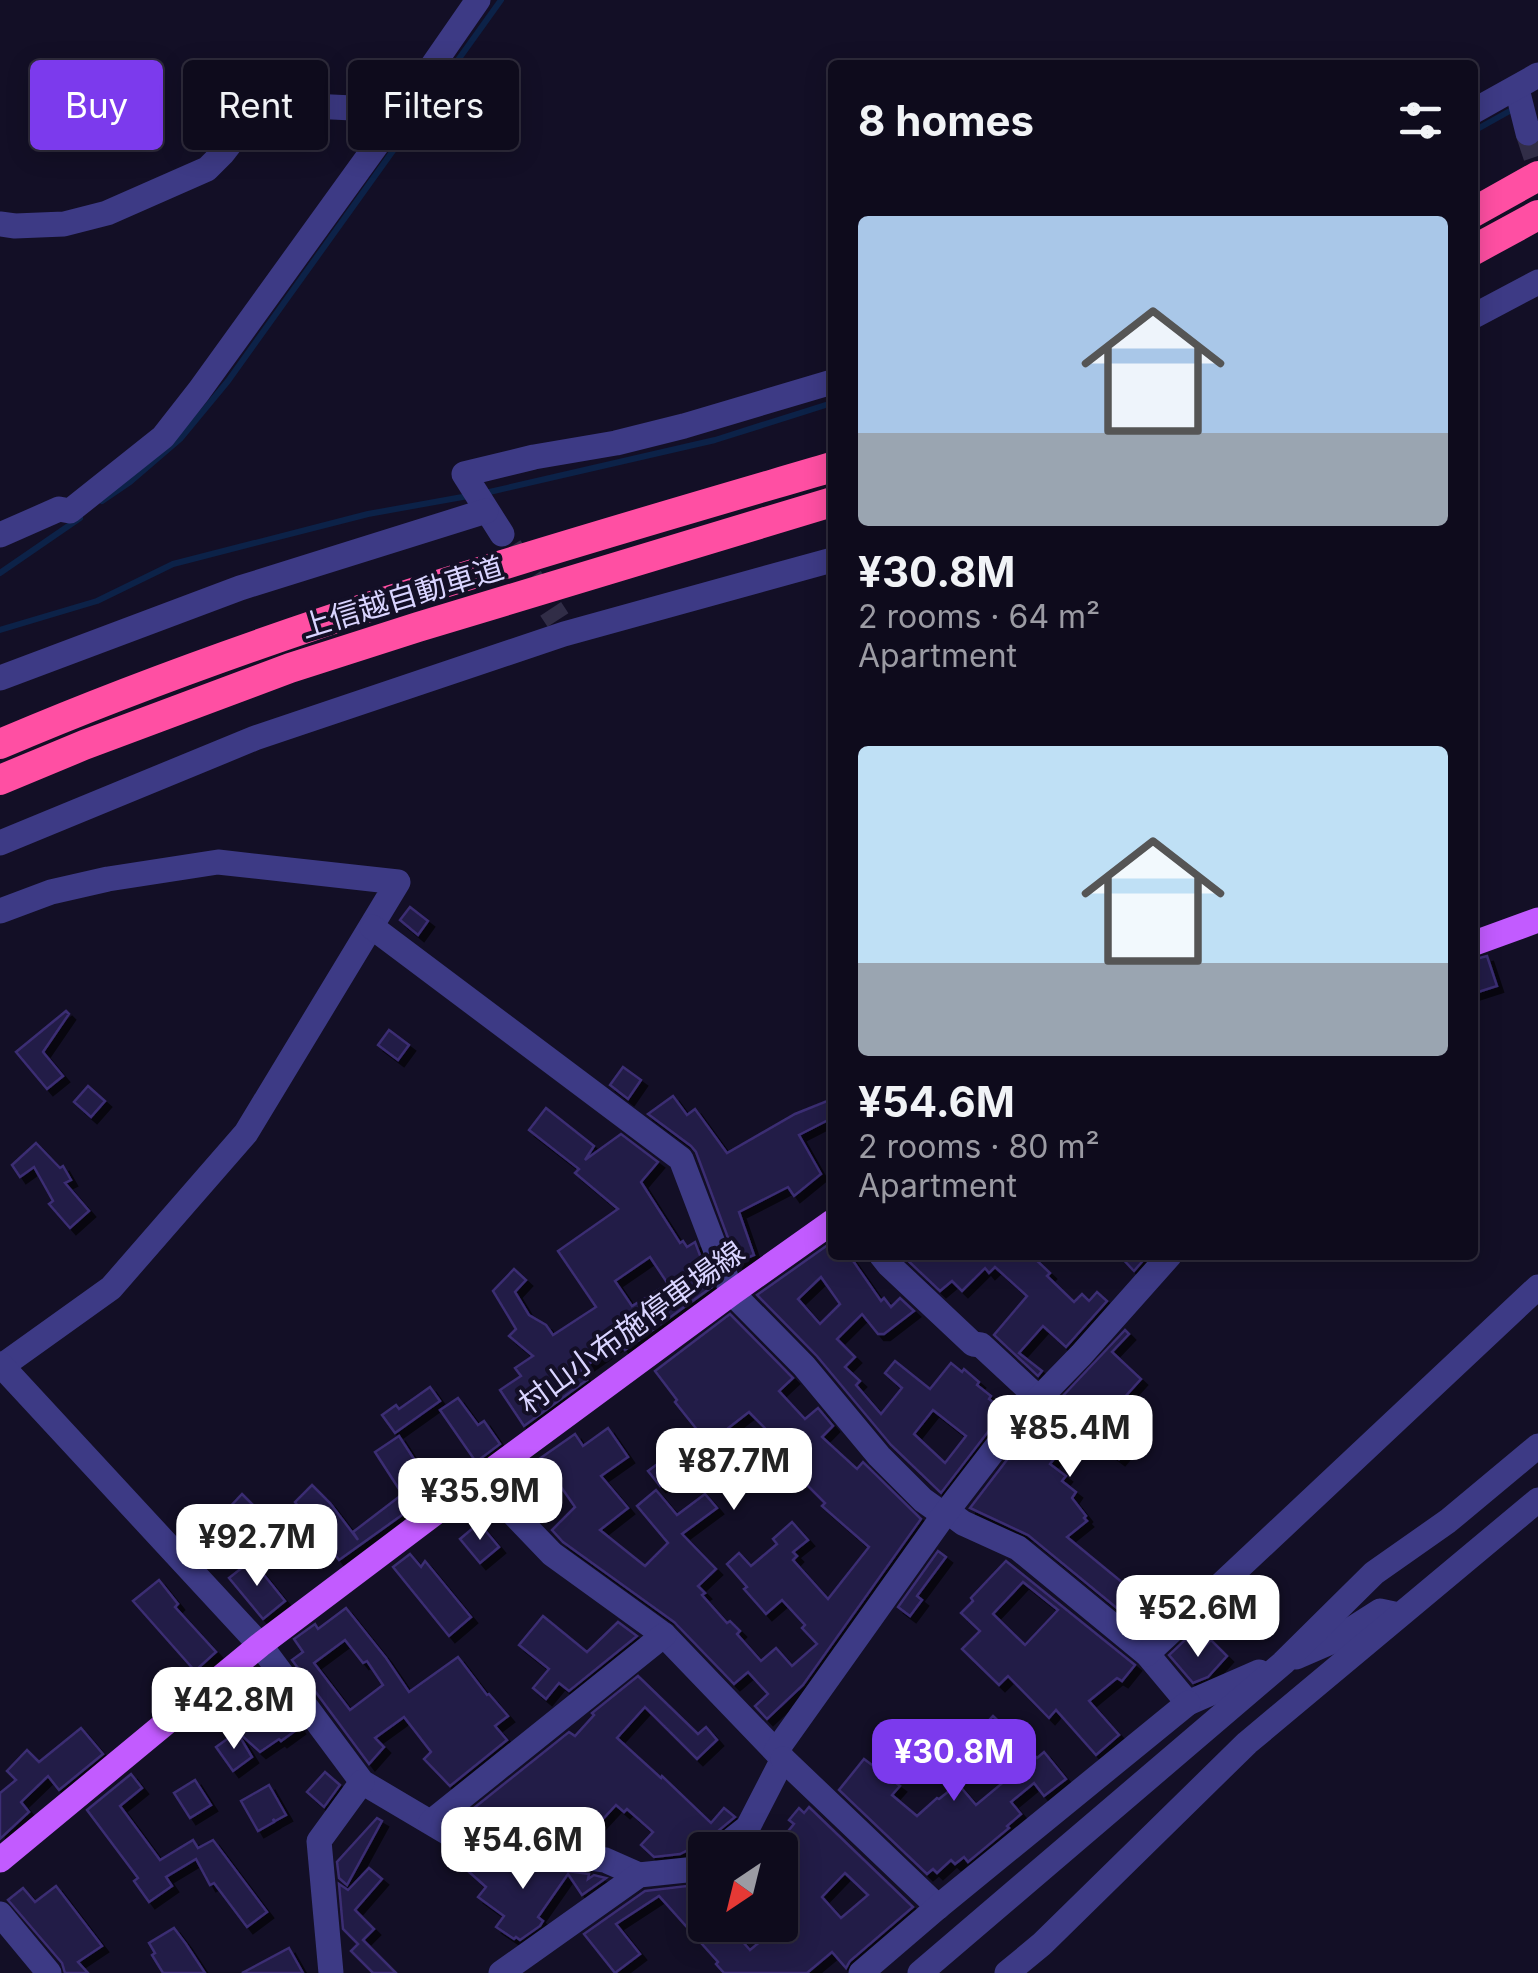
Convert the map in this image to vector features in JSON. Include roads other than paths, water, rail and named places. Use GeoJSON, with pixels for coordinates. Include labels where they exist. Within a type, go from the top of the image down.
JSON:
{"type":"FeatureCollection","features":[{"type":"Feature","properties":{"kind":"highway"},"geometry":{"type":"LineString","coordinates":[[1478,211],[1538,176]]}},
{"type":"Feature","properties":{"kind":"highway"},"geometry":{"type":"LineString","coordinates":[[1478,249],[1538,215]]}},
{"type":"Feature","properties":{"kind":"highway","name":"上信越自動車道"},"geometry":{"type":"LineString","coordinates":[[0,744],[280,636],[828,468]]}},
{"type":"Feature","properties":{"kind":"highway","name":"上信越自動車道"},"geometry":{"type":"LineString","coordinates":[[0,780],[84,744],[290,668],[828,503]]}},
{"type":"Feature","properties":{"kind":"main road"},"geometry":{"type":"LineString","coordinates":[[1478,942],[1538,920]]}},
{"type":"Feature","properties":{"kind":"main road","name":"村山小布施停車場線"},"geometry":{"type":"LineString","coordinates":[[0,1860],[260,1645],[828,1225]]}},
{"type":"Feature","properties":{"kind":"street"},"geometry":{"type":"LineString","coordinates":[[436,60],[478,0]]}},
{"type":"Feature","properties":{"kind":"street"},"geometry":{"type":"LineString","coordinates":[[1478,109],[1528,82],[1528,133]]}},
{"type":"Feature","properties":{"kind":"street"},"geometry":{"type":"LineString","coordinates":[[0,224],[64,224],[107,213],[207,168],[239,132],[264,115],[290,105],[348,108]]}},
{"type":"Feature","properties":{"kind":"street"},"geometry":{"type":"LineString","coordinates":[[0,535],[60,510],[70,511],[162,437],[373,150]]}},
{"type":"Feature","properties":{"kind":"street"},"geometry":{"type":"LineString","coordinates":[[1478,314],[1538,282]]}},
{"type":"Feature","properties":{"kind":"street"},"geometry":{"type":"LineString","coordinates":[[502,534],[464,474],[616,443],[828,383]]}},
{"type":"Feature","properties":{"kind":"street"},"geometry":{"type":"LineString","coordinates":[[0,678],[240,588],[486,512]]}},
{"type":"Feature","properties":{"kind":"street"},"geometry":{"type":"LineString","coordinates":[[0,843],[255,738],[561,627],[828,561]]}},
{"type":"Feature","properties":{"kind":"street"},"geometry":{"type":"LineString","coordinates":[[0,911],[51,892],[108,879],[218,862],[398,882],[246,1133],[111,1288],[1,1365],[260,1645],[362,1782],[460,1840],[605,1860],[639,1875]]}},
{"type":"Feature","properties":{"kind":"street"},"geometry":{"type":"LineString","coordinates":[[372,927],[680,1159],[732,1293],[804,1366],[879,1456],[923,1500],[1018,1548],[1147,1654],[1188,1703]]}},
{"type":"Feature","properties":{"kind":"street"},"geometry":{"type":"LineString","coordinates":[[885,1260],[973,1344],[981,1345],[1039,1398]]}},
{"type":"Feature","properties":{"kind":"street"},"geometry":{"type":"LineString","coordinates":[[742,1832],[748,1827],[780,1755],[946,1513],[1014,1424],[1082,1355],[1166,1260]]}},
{"type":"Feature","properties":{"kind":"street"},"geometry":{"type":"LineString","coordinates":[[1147,1654],[1538,1287]]}},
{"type":"Feature","properties":{"kind":"street"},"geometry":{"type":"LineString","coordinates":[[920,1973],[1282,1662],[1374,1574],[1448,1521],[1538,1446]]}},
{"type":"Feature","properties":{"kind":"street"},"geometry":{"type":"LineString","coordinates":[[480,1479],[552,1554],[664,1635],[780,1755],[938,1907]]}},
{"type":"Feature","properties":{"kind":"street"},"geometry":{"type":"LineString","coordinates":[[1007,1973],[1042,1944],[1247,1743],[1538,1500]]}},
{"type":"Feature","properties":{"kind":"street"},"geometry":{"type":"LineString","coordinates":[[861,1973],[1188,1703],[1333,1641],[1380,1611],[1399,1614]]}},
{"type":"Feature","properties":{"kind":"street"},"geometry":{"type":"LineString","coordinates":[[431,1822],[664,1635]]}},
{"type":"Feature","properties":{"kind":"street"},"geometry":{"type":"LineString","coordinates":[[332,1973],[319,1841],[362,1782]]}},
{"type":"Feature","properties":{"kind":"street"},"geometry":{"type":"LineString","coordinates":[[501,1973],[639,1875],[688,1870]]}},
{"type":"Feature","properties":{"kind":"street"},"geometry":{"type":"LineString","coordinates":[[0,1914],[50,1973]]}},
{"type":"Feature","properties":{"kind":"waterway"},"geometry":{"type":"LineString","coordinates":[[102,501],[180,439],[228,381],[501,0]]}},
{"type":"Feature","properties":{"kind":"waterway"},"geometry":{"type":"LineString","coordinates":[[1478,129],[1515,108]]}},
{"type":"Feature","properties":{"kind":"waterway"},"geometry":{"type":"LineString","coordinates":[[485,493],[715,440],[828,404]]}},
{"type":"Feature","properties":{"kind":"waterway"},"geometry":{"type":"LineString","coordinates":[[0,630],[97,601],[173,564],[368,514],[468,496]]}},
{"type":"Feature","properties":{"kind":"waterway"},"geometry":{"type":"LineString","coordinates":[[0,573],[80,518]]}},
{"type":"Feature","properties":{"kind":"tunnel"},"geometry":{"type":"LineString","coordinates":[[1528,133],[1538,163]]}},
{"type":"Feature","properties":{"kind":"tunnel"},"geometry":{"type":"LineString","coordinates":[[510,547],[558,620]]}}]}
